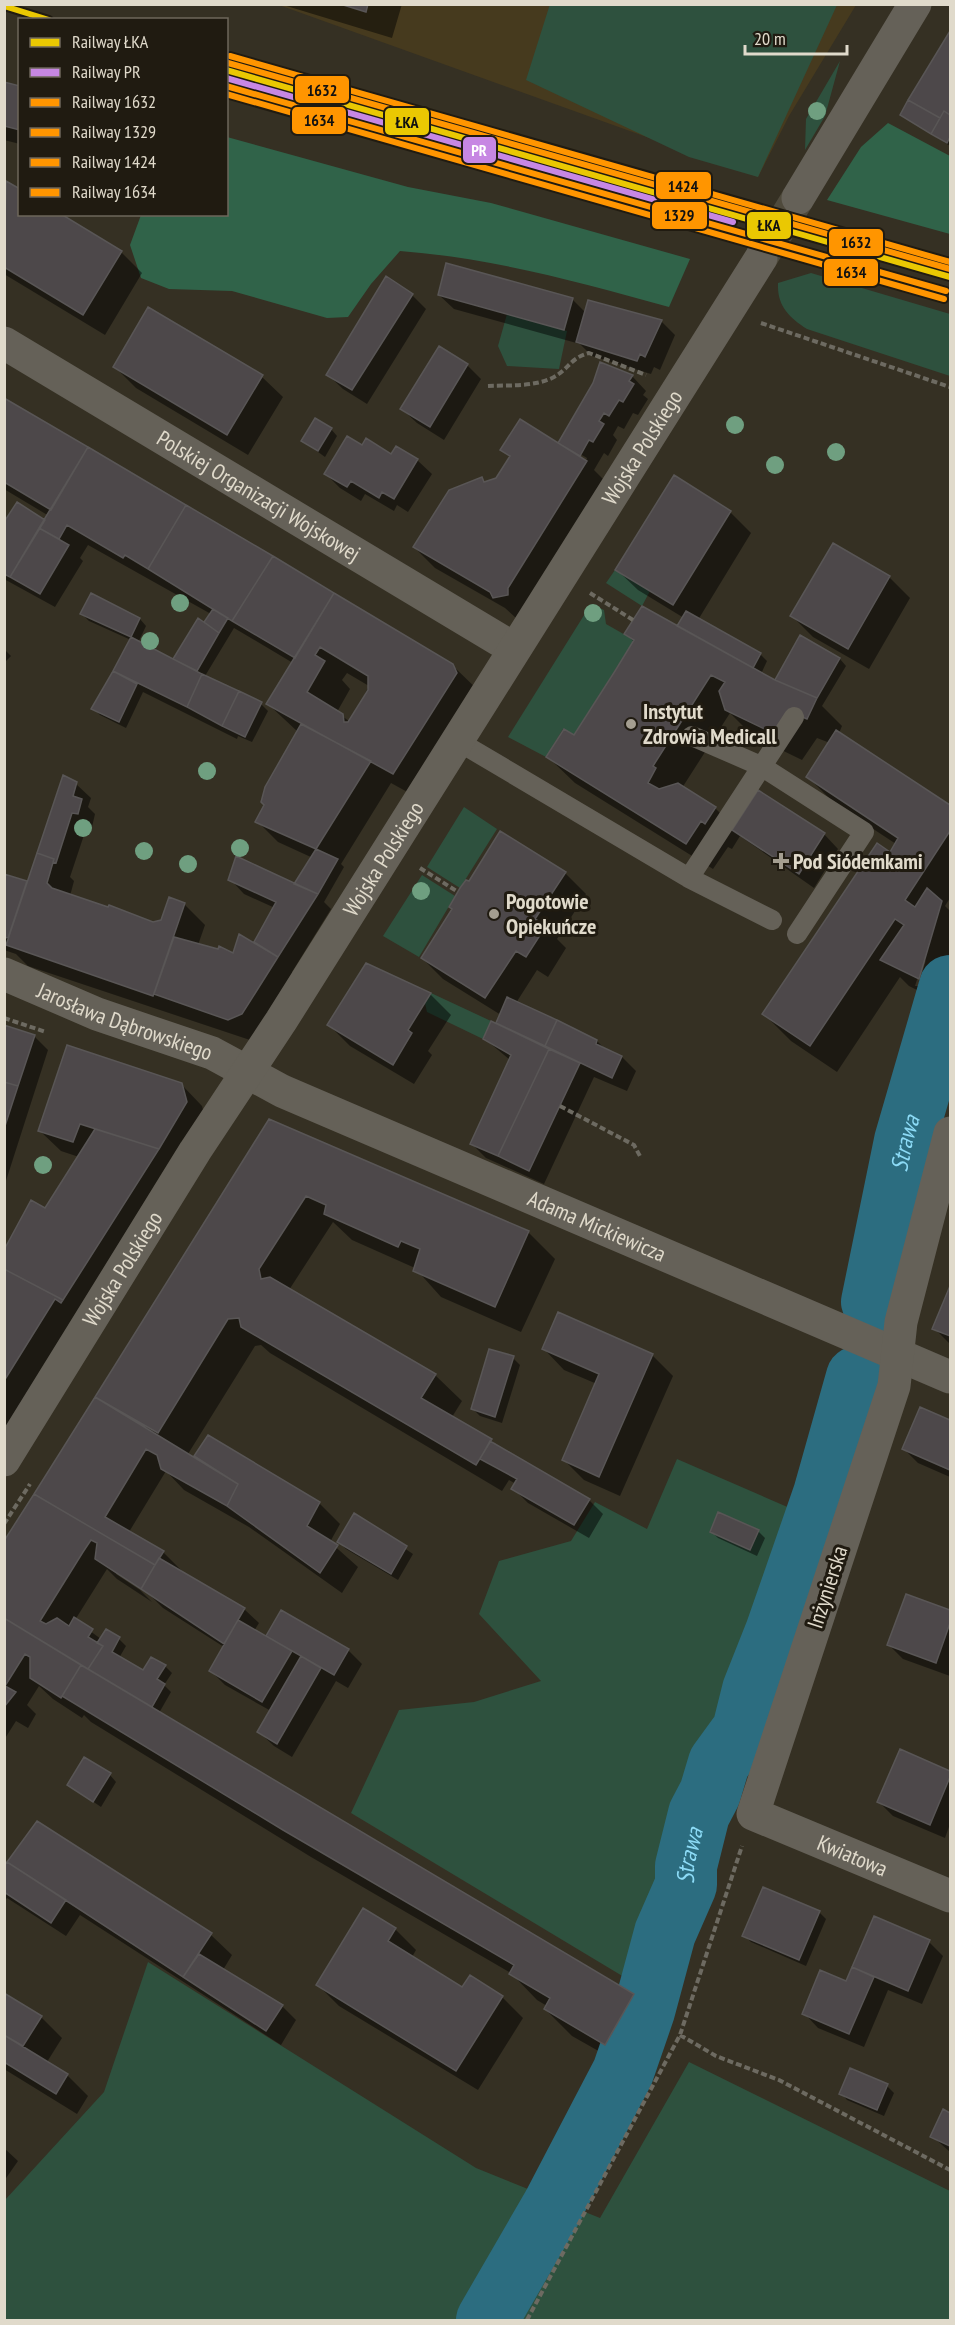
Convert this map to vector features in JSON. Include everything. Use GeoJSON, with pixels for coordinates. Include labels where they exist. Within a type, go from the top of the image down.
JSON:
{"type":"FeatureCollection","features":[{"type":"Feature","properties":{"kind":"street"},"geometry":{"type":"LineString","coordinates":[[798,198],[915,4]]}},
{"type":"Feature","properties":{"kind":"street","name":"Wojska Polskiego"},"geometry":{"type":"LineString","coordinates":[[4,1460],[195,1150],[761,258]]}},
{"type":"Feature","properties":{"kind":"street","name":"Polskiej Organizacji Wojskowej"},"geometry":{"type":"LineString","coordinates":[[4,343],[513,648]]}},
{"type":"Feature","properties":{"kind":"street","name":"Jarosława Dąbrowskiego"},"geometry":{"type":"LineString","coordinates":[[4,974],[97,1014],[212,1053],[246,1072]]}},
{"type":"Feature","properties":{"kind":"street","name":"Adama Mickiewicza"},"geometry":{"type":"LineString","coordinates":[[246,1072],[282,1091],[951,1377]]}},
{"type":"Feature","properties":{"kind":"street","name":"Inżynierska"},"geometry":{"type":"LineString","coordinates":[[753,1814],[894,1386],[877,1345],[901,1322],[951,1133]]}},
{"type":"Feature","properties":{"kind":"street","name":"Kwiatowa"},"geometry":{"type":"LineString","coordinates":[[753,1814],[951,1896]]}},
{"type":"Feature","properties":{"kind":"lane"},"geometry":{"type":"LineString","coordinates":[[688,878],[794,717]]}},
{"type":"Feature","properties":{"kind":"lane"},"geometry":{"type":"LineString","coordinates":[[692,736],[761,765],[864,832],[797,934]]}},
{"type":"Feature","properties":{"kind":"lane"},"geometry":{"type":"LineString","coordinates":[[456,740],[688,878],[772,920]]}},
{"type":"Feature","properties":{"kind":"path"},"geometry":{"type":"LineString","coordinates":[[756,321],[951,387]]}},
{"type":"Feature","properties":{"kind":"path"},"geometry":{"type":"LineString","coordinates":[[488,386],[540,383],[560,374],[572,360],[589,353],[646,375]]}},
{"type":"Feature","properties":{"kind":"path"},"geometry":{"type":"LineString","coordinates":[[590,593],[633,620]]}},
{"type":"Feature","properties":{"kind":"path"},"geometry":{"type":"LineString","coordinates":[[420,868],[458,892]]}},
{"type":"Feature","properties":{"kind":"path"},"geometry":{"type":"LineString","coordinates":[[560,1106],[634,1145],[641,1158]]}},
{"type":"Feature","properties":{"kind":"path"},"geometry":{"type":"LineString","coordinates":[[527,2320],[680,2035],[753,1814]]}},
{"type":"Feature","properties":{"kind":"path"},"geometry":{"type":"LineString","coordinates":[[680,2035],[716,2056],[779,2080],[951,2170]]}},
{"type":"Feature","properties":{"kind":"shaded area"},"geometry":{"type":"Polygon","coordinates":[[[279,5],[856,5],[789,116],[758,177],[279,5]]]}},
{"type":"Feature","properties":{"kind":"green space"},"geometry":{"type":"Polygon","coordinates":[[[550,4],[837,5],[758,177],[689,157],[526,80],[550,4]]]}},
{"type":"Feature","properties":{"kind":"green space"},"geometry":{"type":"Polygon","coordinates":[[[840,61],[825,116],[805,150],[806,119],[840,61]]]}},
{"type":"Feature","properties":{"kind":"green space"},"geometry":{"type":"Polygon","coordinates":[[[888,123],[950,156],[950,234],[827,200],[861,147],[888,123]]]}},
{"type":"Feature","properties":{"kind":"green space"},"geometry":{"type":"Polygon","coordinates":[[[228,137],[408,187],[491,203],[690,259],[669,307],[502,265],[400,251],[371,284],[348,317],[327,318],[232,291],[169,289],[141,278],[130,245],[141,216],[228,216],[228,137]]]}},
{"type":"Feature","properties":{"kind":"green space"},"geometry":{"type":"Polygon","coordinates":[[[811,273],[950,314],[950,376],[807,329],[801,325],[785,310],[778,291],[778,283],[811,273]]]}},
{"type":"Feature","properties":{"kind":"green space"},"geometry":{"type":"Polygon","coordinates":[[[507,314],[567,331],[559,369],[507,366],[498,346],[507,314]]]}},
{"type":"Feature","properties":{"kind":"green space"},"geometry":{"type":"Polygon","coordinates":[[[615,570],[650,591],[642,606],[606,583],[615,570]]]}},
{"type":"Feature","properties":{"kind":"green space"},"geometry":{"type":"Polygon","coordinates":[[[591,604],[604,610],[606,624],[634,640],[574,735],[563,729],[546,757],[508,737],[591,604]]]}},
{"type":"Feature","properties":{"kind":"green space"},"geometry":{"type":"Polygon","coordinates":[[[464,807],[497,829],[460,888],[427,867],[464,807]]]}},
{"type":"Feature","properties":{"kind":"green space"},"geometry":{"type":"Polygon","coordinates":[[[422,875],[455,896],[419,957],[383,936],[422,875]]]}},
{"type":"Feature","properties":{"kind":"green space"},"geometry":{"type":"Polygon","coordinates":[[[431,993],[491,1021],[483,1039],[427,1012],[425,1003],[431,993]]]}},
{"type":"Feature","properties":{"kind":"green space"},"geometry":{"type":"Polygon","coordinates":[[[677,1459],[792,1509],[760,1595],[629,1980],[351,1813],[399,1710],[474,1702],[541,1681],[479,1614],[499,1561],[571,1541],[595,1502],[647,1529],[677,1459]]]}},
{"type":"Feature","properties":{"kind":"green space"},"geometry":{"type":"Polygon","coordinates":[[[148,1962],[476,2168],[600,2218],[689,2062],[950,2191],[950,2320],[5,2320],[5,2200],[104,2092],[148,1962]]]}},
{"type":"Feature","properties":{"kind":"building"},"geometry":{"type":"Polygon","coordinates":[[[340,4],[368,4],[366,12],[340,4]]]}},
{"type":"Feature","properties":{"kind":"building"},"geometry":{"type":"Polygon","coordinates":[[[950,31],[950,115],[944,111],[940,118],[908,100],[950,31]]]}},
{"type":"Feature","properties":{"kind":"building"},"geometry":{"type":"Polygon","coordinates":[[[4,82],[18,86],[18,130],[4,126],[4,82]]]}},
{"type":"Feature","properties":{"kind":"building"},"geometry":{"type":"Polygon","coordinates":[[[908,100],[940,118],[931,134],[900,115],[908,100]]]}},
{"type":"Feature","properties":{"kind":"building"},"geometry":{"type":"Polygon","coordinates":[[[944,111],[950,115],[950,137],[947,143],[931,134],[944,111]]]}},
{"type":"Feature","properties":{"kind":"building"},"geometry":{"type":"Polygon","coordinates":[[[6,181],[18,188],[18,216],[64,216],[122,251],[83,315],[4,267],[6,181]]]}},
{"type":"Feature","properties":{"kind":"building"},"geometry":{"type":"Polygon","coordinates":[[[446,263],[573,298],[564,330],[438,295],[446,263]]]}},
{"type":"Feature","properties":{"kind":"building"},"geometry":{"type":"Polygon","coordinates":[[[386,276],[413,294],[352,390],[326,375],[386,276]]]}},
{"type":"Feature","properties":{"kind":"building"},"geometry":{"type":"Polygon","coordinates":[[[588,300],[662,320],[645,357],[640,354],[637,361],[576,342],[588,300]]]}},
{"type":"Feature","properties":{"kind":"building"},"geometry":{"type":"Polygon","coordinates":[[[148,307],[263,375],[227,435],[113,367],[148,307]]]}},
{"type":"Feature","properties":{"kind":"building"},"geometry":{"type":"Polygon","coordinates":[[[439,346],[468,364],[430,427],[400,409],[439,346]]]}},
{"type":"Feature","properties":{"kind":"building"},"geometry":{"type":"Polygon","coordinates":[[[600,362],[633,375],[629,381],[634,384],[623,402],[619,400],[609,416],[604,413],[599,421],[604,424],[593,442],[589,440],[580,456],[558,443],[593,383],[600,362]]]}},
{"type":"Feature","properties":{"kind":"building"},"geometry":{"type":"Polygon","coordinates":[[[4,398],[88,447],[51,510],[4,482],[4,398]]]}},
{"type":"Feature","properties":{"kind":"building"},"geometry":{"type":"Polygon","coordinates":[[[315,418],[332,428],[318,451],[301,441],[315,418]]]}},
{"type":"Feature","properties":{"kind":"building"},"geometry":{"type":"Polygon","coordinates":[[[520,419],[587,461],[508,588],[508,595],[493,598],[490,592],[413,547],[449,490],[482,477],[484,482],[496,478],[510,456],[500,450],[520,419]]]}},
{"type":"Feature","properties":{"kind":"building"},"geometry":{"type":"Polygon","coordinates":[[[347,436],[362,445],[366,438],[391,454],[396,446],[418,459],[394,499],[382,492],[379,498],[351,481],[347,487],[324,474],[347,436]]]}},
{"type":"Feature","properties":{"kind":"building"},"geometry":{"type":"Polygon","coordinates":[[[88,447],[186,505],[148,569],[125,555],[123,558],[67,525],[59,539],[39,528],[88,447]]]}},
{"type":"Feature","properties":{"kind":"building"},"geometry":{"type":"Polygon","coordinates":[[[674,475],[731,511],[673,605],[615,570],[674,475]]]}},
{"type":"Feature","properties":{"kind":"building"},"geometry":{"type":"Polygon","coordinates":[[[17,502],[45,520],[10,577],[4,574],[4,522],[17,502]]]}},
{"type":"Feature","properties":{"kind":"building"},"geometry":{"type":"Polygon","coordinates":[[[186,505],[273,556],[232,621],[148,569],[186,505]]]}},
{"type":"Feature","properties":{"kind":"building"},"geometry":{"type":"Polygon","coordinates":[[[39,528],[69,545],[40,594],[10,577],[39,528]]]}},
{"type":"Feature","properties":{"kind":"building"},"geometry":{"type":"Polygon","coordinates":[[[833,543],[890,576],[848,649],[790,616],[833,543]]]}},
{"type":"Feature","properties":{"kind":"building"},"geometry":{"type":"Polygon","coordinates":[[[273,556],[334,593],[295,658],[232,621],[273,556]]]}},
{"type":"Feature","properties":{"kind":"building"},"geometry":{"type":"Polygon","coordinates":[[[91,593],[140,618],[131,637],[80,614],[91,593]]]}},
{"type":"Feature","properties":{"kind":"building"},"geometry":{"type":"Polygon","coordinates":[[[334,593],[453,664],[457,673],[393,774],[266,704],[334,593]],[[320,647],[315,655],[325,661],[307,692],[343,714],[344,722],[348,722],[368,690],[368,676],[320,647]]]}},
{"type":"Feature","properties":{"kind":"building","name":"Instytut Zdrowia Medicall"},"geometry":{"type":"Polygon","coordinates":[[[642,606],[775,680],[817,698],[807,719],[790,712],[775,734],[725,710],[719,691],[725,682],[711,675],[653,766],[656,768],[648,783],[659,789],[678,783],[716,807],[705,824],[701,821],[686,844],[546,757],[564,729],[574,735],[615,671],[634,640],[624,634],[642,606]]]}},
{"type":"Feature","properties":{"kind":"building"},"geometry":{"type":"Polygon","coordinates":[[[213,609],[228,618],[219,633],[204,622],[213,609]]]}},
{"type":"Feature","properties":{"kind":"building"},"geometry":{"type":"Polygon","coordinates":[[[686,611],[761,653],[753,668],[677,626],[686,611]]]}},
{"type":"Feature","properties":{"kind":"building"},"geometry":{"type":"Polygon","coordinates":[[[198,618],[219,633],[197,671],[173,659],[198,618]]]}},
{"type":"Feature","properties":{"kind":"building"},"geometry":{"type":"Polygon","coordinates":[[[800,635],[840,658],[817,698],[775,680],[800,635]]]}},
{"type":"Feature","properties":{"kind":"building"},"geometry":{"type":"Polygon","coordinates":[[[131,637],[202,674],[187,707],[113,671],[131,637]]]}},
{"type":"Feature","properties":{"kind":"building"},"geometry":{"type":"Polygon","coordinates":[[[113,671],[137,684],[119,722],[91,709],[113,671]]]}},
{"type":"Feature","properties":{"kind":"building"},"geometry":{"type":"Polygon","coordinates":[[[202,674],[239,691],[222,726],[187,707],[202,674]]]}},
{"type":"Feature","properties":{"kind":"building"},"geometry":{"type":"Polygon","coordinates":[[[239,691],[262,702],[245,737],[222,726],[239,691]]]}},
{"type":"Feature","properties":{"kind":"building"},"geometry":{"type":"Polygon","coordinates":[[[301,724],[371,761],[316,849],[255,822],[264,805],[261,802],[265,787],[301,724]]]}},
{"type":"Feature","properties":{"kind":"building"},"geometry":{"type":"Polygon","coordinates":[[[836,730],[950,805],[950,831],[905,900],[915,907],[927,888],[942,901],[919,979],[880,960],[904,925],[895,919],[810,1046],[762,1014],[877,843],[890,852],[898,838],[806,777],[836,730]]]}},
{"type":"Feature","properties":{"kind":"building"},"geometry":{"type":"Polygon","coordinates":[[[63,775],[77,782],[73,796],[82,799],[78,814],[72,813],[56,863],[53,862],[54,859],[37,853],[63,775]]]}},
{"type":"Feature","properties":{"kind":"building"},"geometry":{"type":"Polygon","coordinates":[[[758,790],[825,833],[799,874],[732,830],[758,790]]]}},
{"type":"Feature","properties":{"kind":"building","name":"Pogotowie Opiekuńcze"},"geometry":{"type":"Polygon","coordinates":[[[500,831],[566,872],[535,919],[546,926],[526,957],[516,951],[485,998],[421,958],[452,909],[449,907],[460,888],[466,880],[469,881],[500,831]]]}},
{"type":"Feature","properties":{"kind":"building"},"geometry":{"type":"Polygon","coordinates":[[[316,849],[338,859],[318,894],[294,884],[316,849]]]}},
{"type":"Feature","properties":{"kind":"building"},"geometry":{"type":"Polygon","coordinates":[[[37,853],[54,859],[47,883],[52,888],[108,907],[109,905],[153,922],[161,920],[169,897],[185,903],[153,996],[6,945],[37,853]]]}},
{"type":"Feature","properties":{"kind":"building"},"geometry":{"type":"Polygon","coordinates":[[[236,856],[318,894],[278,957],[254,942],[276,902],[228,880],[236,856]]]}},
{"type":"Feature","properties":{"kind":"building"},"geometry":{"type":"Polygon","coordinates":[[[4,874],[27,881],[8,938],[4,937],[4,874]]]}},
{"type":"Feature","properties":{"kind":"building"},"geometry":{"type":"Polygon","coordinates":[[[239,934],[278,957],[242,1014],[228,1020],[154,994],[174,937],[218,949],[219,946],[233,953],[239,934]]]}},
{"type":"Feature","properties":{"kind":"building"},"geometry":{"type":"Polygon","coordinates":[[[366,963],[431,993],[408,1030],[412,1033],[393,1065],[327,1025],[366,963]]]}},
{"type":"Feature","properties":{"kind":"building"},"geometry":{"type":"Polygon","coordinates":[[[507,997],[557,1020],[545,1046],[496,1023],[507,997]]]}},
{"type":"Feature","properties":{"kind":"building"},"geometry":{"type":"Polygon","coordinates":[[[557,1020],[597,1040],[596,1044],[622,1056],[612,1078],[545,1046],[557,1020]]]}},
{"type":"Feature","properties":{"kind":"building"},"geometry":{"type":"Polygon","coordinates":[[[491,1021],[549,1049],[498,1156],[470,1144],[511,1055],[483,1039],[491,1021]]]}},
{"type":"Feature","properties":{"kind":"building"},"geometry":{"type":"Polygon","coordinates":[[[4,1025],[35,1035],[18,1086],[4,1082],[4,1025]]]}},
{"type":"Feature","properties":{"kind":"building"},"geometry":{"type":"Polygon","coordinates":[[[67,1045],[182,1083],[187,1102],[159,1149],[80,1124],[73,1142],[38,1131],[67,1045]]]}},
{"type":"Feature","properties":{"kind":"building"},"geometry":{"type":"Polygon","coordinates":[[[549,1049],[580,1063],[529,1171],[498,1156],[549,1049]]]}},
{"type":"Feature","properties":{"kind":"building"},"geometry":{"type":"Polygon","coordinates":[[[4,1082],[18,1086],[4,1129],[4,1082]]]}},
{"type":"Feature","properties":{"kind":"building"},"geometry":{"type":"Polygon","coordinates":[[[269,1119],[529,1231],[495,1307],[413,1271],[420,1249],[401,1241],[398,1247],[324,1214],[326,1205],[306,1196],[259,1269],[261,1279],[270,1277],[436,1374],[421,1398],[492,1439],[476,1465],[241,1327],[239,1318],[228,1319],[158,1433],[95,1397],[269,1119]]]}},
{"type":"Feature","properties":{"kind":"building"},"geometry":{"type":"Polygon","coordinates":[[[95,1129],[159,1149],[63,1300],[4,1269],[4,1250],[31,1200],[45,1208],[95,1129]]]}},
{"type":"Feature","properties":{"kind":"building"},"geometry":{"type":"Polygon","coordinates":[[[4,1269],[63,1300],[61,1303],[55,1299],[4,1381],[4,1269]]]}},
{"type":"Feature","properties":{"kind":"building"},"geometry":{"type":"Polygon","coordinates":[[[950,1286],[950,1336],[932,1329],[950,1286]]]}},
{"type":"Feature","properties":{"kind":"building"},"geometry":{"type":"Polygon","coordinates":[[[558,1312],[653,1354],[599,1477],[562,1460],[599,1374],[542,1349],[558,1312]]]}},
{"type":"Feature","properties":{"kind":"building"},"geometry":{"type":"Polygon","coordinates":[[[489,1349],[514,1356],[495,1417],[471,1409],[489,1349]]]}},
{"type":"Feature","properties":{"kind":"building"},"geometry":{"type":"Polygon","coordinates":[[[95,1397],[238,1484],[227,1506],[161,1469],[157,1455],[146,1449],[105,1517],[164,1551],[155,1565],[34,1494],[95,1397]]]}},
{"type":"Feature","properties":{"kind":"building"},"geometry":{"type":"Polygon","coordinates":[[[920,1407],[950,1420],[950,1470],[902,1449],[920,1407]]]}},
{"type":"Feature","properties":{"kind":"building"},"geometry":{"type":"Polygon","coordinates":[[[208,1435],[320,1502],[307,1526],[338,1545],[320,1573],[227,1506],[238,1484],[194,1456],[208,1435]]]}},
{"type":"Feature","properties":{"kind":"building"},"geometry":{"type":"Polygon","coordinates":[[[490,1441],[590,1499],[574,1525],[511,1489],[517,1479],[480,1459],[490,1441]]]}},
{"type":"Feature","properties":{"kind":"building"},"geometry":{"type":"Polygon","coordinates":[[[34,1494],[155,1565],[141,1589],[95,1559],[97,1543],[91,1540],[83,1552],[40,1621],[46,1624],[57,1618],[69,1626],[74,1617],[93,1629],[88,1637],[103,1646],[88,1669],[4,1618],[4,1541],[34,1494]]]}},
{"type":"Feature","properties":{"kind":"building"},"geometry":{"type":"Polygon","coordinates":[[[718,1512],[759,1530],[750,1550],[710,1532],[718,1512]]]}},
{"type":"Feature","properties":{"kind":"building"},"geometry":{"type":"Polygon","coordinates":[[[354,1513],[407,1546],[391,1574],[337,1542],[354,1513]]]}},
{"type":"Feature","properties":{"kind":"building"},"geometry":{"type":"Polygon","coordinates":[[[159,1558],[245,1608],[224,1644],[141,1589],[159,1558]]]}},
{"type":"Feature","properties":{"kind":"building"},"geometry":{"type":"Polygon","coordinates":[[[906,1594],[950,1610],[950,1623],[936,1663],[887,1645],[906,1594]]]}},
{"type":"Feature","properties":{"kind":"building"},"geometry":{"type":"Polygon","coordinates":[[[281,1610],[349,1649],[334,1675],[266,1636],[281,1610]]]}},
{"type":"Feature","properties":{"kind":"building"},"geometry":{"type":"Polygon","coordinates":[[[4,1618],[81,1665],[61,1698],[30,1678],[30,1657],[25,1654],[5,1686],[16,1692],[4,1707],[4,1618]]]}},
{"type":"Feature","properties":{"kind":"building"},"geometry":{"type":"Polygon","coordinates":[[[238,1620],[292,1651],[262,1702],[209,1671],[238,1620]]]}},
{"type":"Feature","properties":{"kind":"building"},"geometry":{"type":"Polygon","coordinates":[[[106,1629],[120,1637],[112,1652],[143,1670],[151,1657],[166,1665],[157,1679],[165,1684],[152,1707],[88,1669],[103,1646],[97,1643],[106,1629]]]}},
{"type":"Feature","properties":{"kind":"building"},"geometry":{"type":"Polygon","coordinates":[[[301,1656],[321,1668],[277,1744],[257,1732],[301,1656]]]}},
{"type":"Feature","properties":{"kind":"building"},"geometry":{"type":"Polygon","coordinates":[[[81,1665],[634,1994],[605,2045],[544,2009],[550,1998],[509,1974],[514,1965],[283,1830],[62,1696],[81,1665]]]}},
{"type":"Feature","properties":{"kind":"building"},"geometry":{"type":"Polygon","coordinates":[[[900,1749],[950,1771],[950,1777],[930,1825],[877,1802],[900,1749]]]}},
{"type":"Feature","properties":{"kind":"building"},"geometry":{"type":"Polygon","coordinates":[[[84,1757],[111,1773],[93,1802],[67,1785],[84,1757]]]}},
{"type":"Feature","properties":{"kind":"building"},"geometry":{"type":"Polygon","coordinates":[[[37,1821],[212,1933],[183,1977],[7,1862],[37,1821]]]}},
{"type":"Feature","properties":{"kind":"building"},"geometry":{"type":"Polygon","coordinates":[[[7,1862],[66,1900],[51,1923],[4,1892],[4,1866],[7,1862]]]}},
{"type":"Feature","properties":{"kind":"building"},"geometry":{"type":"Polygon","coordinates":[[[763,1887],[820,1911],[799,1960],[742,1936],[763,1887]]]}},
{"type":"Feature","properties":{"kind":"building"},"geometry":{"type":"Polygon","coordinates":[[[363,1908],[396,1928],[388,1941],[462,1987],[470,1975],[503,1996],[456,2071],[316,1985],[363,1908]]]}},
{"type":"Feature","properties":{"kind":"building"},"geometry":{"type":"Polygon","coordinates":[[[874,1916],[930,1940],[908,1991],[852,1967],[874,1916]]]}},
{"type":"Feature","properties":{"kind":"building"},"geometry":{"type":"Polygon","coordinates":[[[199,1954],[283,2005],[266,2031],[183,1977],[199,1954]]]}},
{"type":"Feature","properties":{"kind":"building"},"geometry":{"type":"Polygon","coordinates":[[[852,1967],[874,1977],[849,2034],[802,2014],[820,1970],[846,1981],[852,1967]]]}},
{"type":"Feature","properties":{"kind":"building"},"geometry":{"type":"Polygon","coordinates":[[[4,1993],[42,2016],[23,2046],[4,2035],[4,1993]]]}},
{"type":"Feature","properties":{"kind":"building"},"geometry":{"type":"Polygon","coordinates":[[[4,2035],[68,2074],[56,2094],[4,2062],[4,2035]]]}},
{"type":"Feature","properties":{"kind":"building"},"geometry":{"type":"Polygon","coordinates":[[[850,2068],[888,2084],[877,2110],[839,2094],[850,2068]]]}},
{"type":"Feature","properties":{"kind":"building"},"geometry":{"type":"Polygon","coordinates":[[[943,2109],[950,2113],[950,2146],[930,2137],[943,2109]]]}},
{"type":"Feature","properties":{"kind":"waterway","name":"Strawa"},"geometry":{"type":"LineString","coordinates":[[872,1302],[905,1141],[950,986]]}},
{"type":"Feature","properties":{"kind":"waterway","name":"Strawa"},"geometry":{"type":"LineString","coordinates":[[487,2320],[553,2206],[623,2072],[644,2011],[665,1933],[686,1885],[686,1866],[699,1814],[710,1793],[719,1763],[743,1730],[753,1690],[776,1632],[824,1494],[857,1377]]}},
{"type":"Feature","properties":{"kind":"tunnel"},"geometry":{"type":"LineString","coordinates":[[761,258],[798,198]]}},
{"type":"Feature","properties":{"kind":"rail line","name":"ŁKA"},"geometry":{"type":"LineString","coordinates":[[4,6],[43,18]]}},
{"type":"Feature","properties":{"kind":"rail line","name":"1424"},"geometry":{"type":"LineString","coordinates":[[230,56],[950,262]]}},
{"type":"Feature","properties":{"kind":"rail line","name":"1632"},"geometry":{"type":"LineString","coordinates":[[228,63],[950,269]]}},
{"type":"Feature","properties":{"kind":"rail line","name":"ŁKA"},"geometry":{"type":"LineString","coordinates":[[228,71],[950,277]]}},
{"type":"Feature","properties":{"kind":"rail line","name":"PR"},"geometry":{"type":"LineString","coordinates":[[228,79],[733,222]]}},
{"type":"Feature","properties":{"kind":"rail line","name":"1329"},"geometry":{"type":"LineString","coordinates":[[228,87],[946,291]]}},
{"type":"Feature","properties":{"kind":"rail line","name":"1634"},"geometry":{"type":"LineString","coordinates":[[228,95],[944,299]]}},
{"type":"Feature","properties":{"kind":"place","name":"Instytut Zdrowia Medicall"},"geometry":{"type":"Point","coordinates":[631,724]}},
{"type":"Feature","properties":{"kind":"place","name":"Pod Siódemkami"},"geometry":{"type":"Point","coordinates":[781,861]}},
{"type":"Feature","properties":{"kind":"place","name":"Pogotowie Opiekuńcze"},"geometry":{"type":"Point","coordinates":[494,914]}}]}
